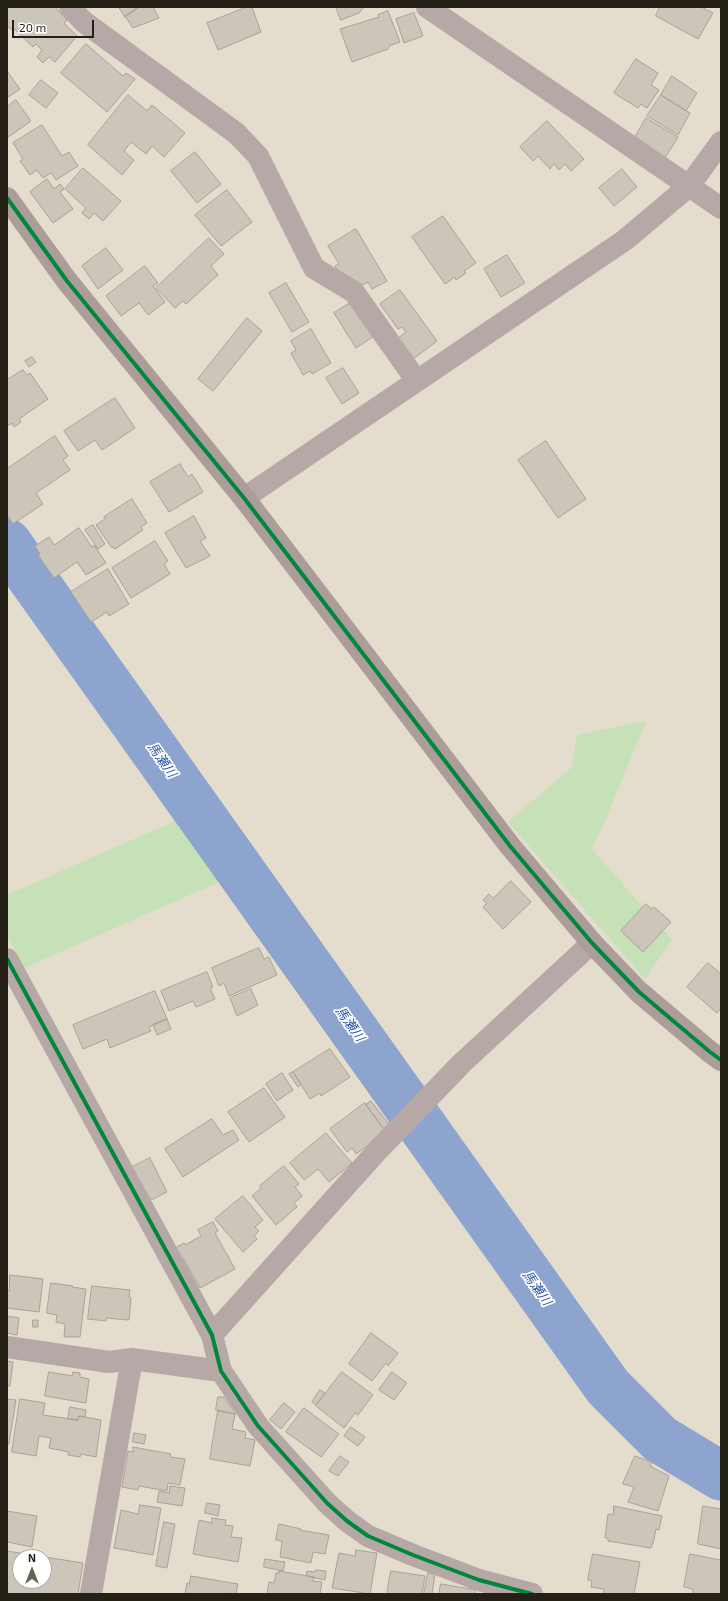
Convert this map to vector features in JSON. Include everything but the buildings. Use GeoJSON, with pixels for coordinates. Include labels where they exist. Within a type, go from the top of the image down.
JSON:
{"type":"FeatureCollection","features":[{"type":"Feature","properties":{"kind":"street"},"geometry":{"type":"LineString","coordinates":[[70,7],[84,22],[236,133],[258,156],[314,268],[354,292],[416,380]]}},
{"type":"Feature","properties":{"kind":"street"},"geometry":{"type":"LineString","coordinates":[[427,7],[721,208]]}},
{"type":"Feature","properties":{"kind":"street"},"geometry":{"type":"LineString","coordinates":[[244,498],[416,380],[625,240],[689,186],[721,142]]}},
{"type":"Feature","properties":{"kind":"street"},"geometry":{"type":"LineString","coordinates":[[7,198],[67,281],[244,498],[510,846],[592,943],[639,992],[721,1060]]}},
{"type":"Feature","properties":{"kind":"street"},"geometry":{"type":"LineString","coordinates":[[212,1335],[379,1149],[462,1064],[592,943]]}},
{"type":"Feature","properties":{"kind":"street"},"geometry":{"type":"LineString","coordinates":[[7,959],[212,1335],[220,1371],[258,1426],[327,1503],[368,1536],[479,1580],[532,1594]]}},
{"type":"Feature","properties":{"kind":"street"},"geometry":{"type":"LineString","coordinates":[[7,1347],[109,1362],[132,1359],[220,1371]]}},
{"type":"Feature","properties":{"kind":"street"},"geometry":{"type":"LineString","coordinates":[[91,1594],[132,1359]]}},
{"type":"Feature","properties":{"kind":"green space"},"geometry":{"type":"Polygon","coordinates":[[[646,721],[592,849],[672,940],[645,979],[508,822],[572,767],[577,735],[646,721]]]}},
{"type":"Feature","properties":{"kind":"green space"},"geometry":{"type":"Polygon","coordinates":[[[175,821],[219,882],[24,968],[7,935],[7,895],[175,821]]]}},
{"type":"Feature","properties":{"kind":"waterway","name":"馬瀬川"},"geometry":{"type":"LineString","coordinates":[[7,543],[608,1387],[660,1439],[721,1476]]}},
{"type":"Feature","properties":{"kind":"cycle path"},"geometry":{"type":"LineString","coordinates":[[7,198],[67,281],[244,498],[510,846],[592,943],[639,992],[721,1060]]}},
{"type":"Feature","properties":{"kind":"cycle path"},"geometry":{"type":"LineString","coordinates":[[7,959],[212,1335],[221,1371],[258,1426],[327,1503],[347,1521],[368,1536],[479,1580],[532,1594]]}}]}
